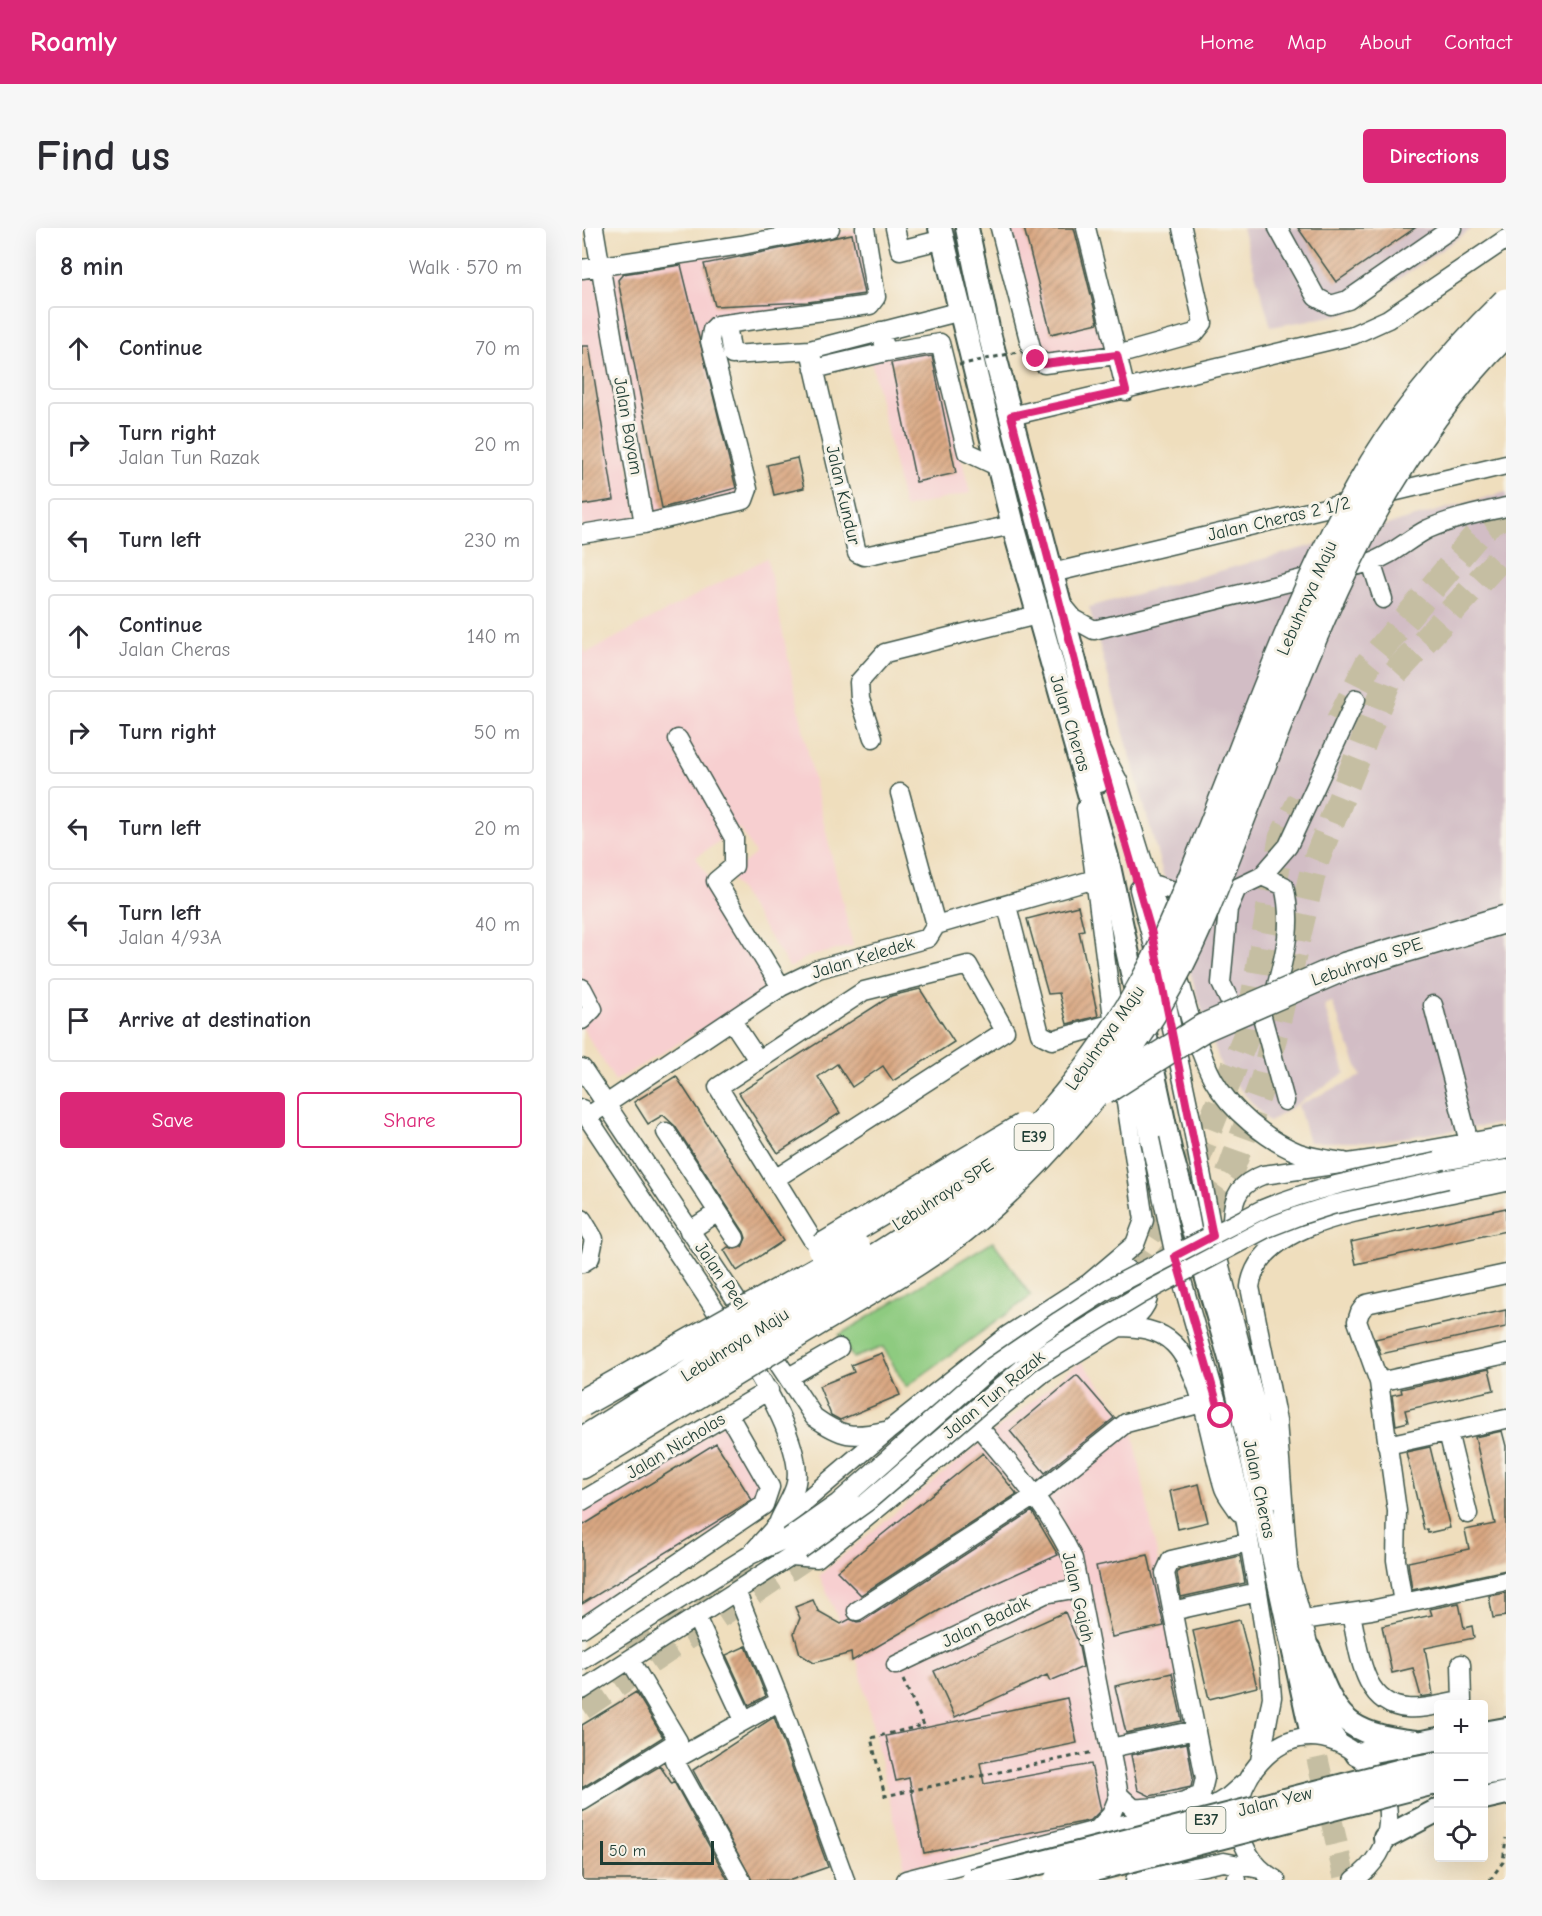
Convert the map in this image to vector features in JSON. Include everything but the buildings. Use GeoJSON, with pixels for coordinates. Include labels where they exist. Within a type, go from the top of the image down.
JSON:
{"type":"FeatureCollection","features":[{"type":"Feature","properties":{"kind":"highway","name":"Lebuhraya Maju"},"geometry":{"type":"LineString","coordinates":[[582,1441],[909,1236],[967,1194],[1008,1158],[1091,1063],[1144,983],[1174,921],[1319,567],[1361,483],[1405,418],[1451,360],[1506,302]]}},
{"type":"Feature","properties":{"kind":"highway","name":"Lebuhraya Maju"},"geometry":{"type":"LineString","coordinates":[[582,1465],[910,1265],[974,1221],[1019,1178],[1098,1089],[1161,1000],[1200,922],[1334,585],[1369,515],[1414,444],[1461,380],[1506,333]]}},
{"type":"Feature","properties":{"kind":"highway","name":"Lebuhraya SPE"},"geometry":{"type":"LineString","coordinates":[[582,1381],[877,1216],[1200,1018],[1337,958],[1506,904]]}},
{"type":"Feature","properties":{"kind":"highway","name":"Lebuhraya SPE"},"geometry":{"type":"LineString","coordinates":[[582,1403],[887,1232],[1203,1028],[1346,966],[1506,919]]}},
{"type":"Feature","properties":{"kind":"main road","name":"Jalan Cheras"},"geometry":{"type":"LineString","coordinates":[[967,228],[989,333],[1094,734],[1099,781],[1159,1033],[1189,1220]]}},
{"type":"Feature","properties":{"kind":"main road","name":"Jalan Cheras"},"geometry":{"type":"LineString","coordinates":[[942,234],[1013,525],[1081,756],[1107,857],[1171,1154],[1231,1362],[1310,1726]]}},
{"type":"Feature","properties":{"kind":"main road"},"geometry":{"type":"LineString","coordinates":[[1309,1649],[1327,1696],[1346,1720],[1360,1731],[1380,1738],[1416,1742]]}},
{"type":"Feature","properties":{"kind":"main road"},"geometry":{"type":"LineString","coordinates":[[1488,1732],[1506,1729]]}},
{"type":"Feature","properties":{"kind":"main road"},"geometry":{"type":"LineString","coordinates":[[1348,1749],[1434,1740]]}},
{"type":"Feature","properties":{"kind":"main road"},"geometry":{"type":"LineString","coordinates":[[1488,1754],[1506,1751]]}},
{"type":"Feature","properties":{"kind":"main road","name":"Jalan Yew"},"geometry":{"type":"LineString","coordinates":[[974,1880],[1434,1764]]}},
{"type":"Feature","properties":{"kind":"main road"},"geometry":{"type":"LineString","coordinates":[[1488,1773],[1506,1770]]}},
{"type":"Feature","properties":{"kind":"main road","name":"Jalan Yew"},"geometry":{"type":"LineString","coordinates":[[1055,1880],[1434,1783]]}},
{"type":"Feature","properties":{"kind":"main road"},"geometry":{"type":"LineString","coordinates":[[1488,1796],[1506,1793]]}},
{"type":"Feature","properties":{"kind":"main road"},"geometry":{"type":"LineString","coordinates":[[1385,1838],[1434,1812]]}},
{"type":"Feature","properties":{"kind":"street"},"geometry":{"type":"LineString","coordinates":[[582,269],[741,245],[830,228]]}},
{"type":"Feature","properties":{"kind":"street"},"geometry":{"type":"LineString","coordinates":[[582,534],[644,524],[739,503],[747,495],[748,489],[710,341],[712,330],[717,325],[870,305],[876,297],[865,228]]}},
{"type":"Feature","properties":{"kind":"street"},"geometry":{"type":"LineString","coordinates":[[895,228],[900,250],[942,234]]}},
{"type":"Feature","properties":{"kind":"street"},"geometry":{"type":"LineString","coordinates":[[1000,228],[1036,359],[1044,364],[1117,355],[1195,333],[1201,329],[1203,323],[1182,228]]}},
{"type":"Feature","properties":{"kind":"street"},"geometry":{"type":"LineString","coordinates":[[1086,228],[1126,391]]}},
{"type":"Feature","properties":{"kind":"street"},"geometry":{"type":"LineString","coordinates":[[1278,228],[1316,297],[1330,305],[1348,300],[1452,228]]}},
{"type":"Feature","properties":{"kind":"street","name":"Jalan Bayam"},"geometry":{"type":"LineString","coordinates":[[593,229],[644,524]]}},
{"type":"Feature","properties":{"kind":"street"},"geometry":{"type":"LineString","coordinates":[[1011,416],[1126,391],[1353,335],[1388,319],[1506,239]]}},
{"type":"Feature","properties":{"kind":"street"},"geometry":{"type":"LineString","coordinates":[[727,325],[732,355],[810,350],[961,311]]}},
{"type":"Feature","properties":{"kind":"street"},"geometry":{"type":"LineString","coordinates":[[881,332],[886,352]]}},
{"type":"Feature","properties":{"kind":"street"},"geometry":{"type":"LineString","coordinates":[[814,369],[940,342],[967,452],[999,467]]}},
{"type":"Feature","properties":{"kind":"street","name":"Jalan Kundur"},"geometry":{"type":"LineString","coordinates":[[810,350],[855,551],[860,555],[1013,525]]}},
{"type":"Feature","properties":{"kind":"street","name":"Jalan Cheras 2 1/2"},"geometry":{"type":"LineString","coordinates":[[1052,573],[1506,465]]}},
{"type":"Feature","properties":{"kind":"street"},"geometry":{"type":"LineString","coordinates":[[1079,679],[1083,646],[1094,630],[1371,562],[1389,556],[1427,530],[1472,514],[1506,507]]}},
{"type":"Feature","properties":{"kind":"street"},"geometry":{"type":"LineString","coordinates":[[1371,562],[1383,599]]}},
{"type":"Feature","properties":{"kind":"street"},"geometry":{"type":"LineString","coordinates":[[1059,600],[1074,619],[1094,630]]}},
{"type":"Feature","properties":{"kind":"street"},"geometry":{"type":"LineString","coordinates":[[873,738],[860,699],[859,681],[885,653],[1038,615]]}},
{"type":"Feature","properties":{"kind":"street"},"geometry":{"type":"LineString","coordinates":[[1261,1013],[1233,1008],[1221,983],[1228,909],[1237,888],[1262,876],[1288,846],[1356,699]]}},
{"type":"Feature","properties":{"kind":"street"},"geometry":{"type":"LineString","coordinates":[[1094,734],[1118,781],[1199,1043],[1214,1079],[1236,1108],[1266,1134],[1300,1153],[1344,1162]]}},
{"type":"Feature","properties":{"kind":"street"},"geometry":{"type":"LineString","coordinates":[[1094,734],[1152,934],[1213,1236],[1255,1402],[1288,1565],[1309,1649],[1317,1704],[1323,1720],[1348,1749],[1374,1770],[1385,1791],[1389,1815],[1385,1838],[1375,1859],[1372,1880]]}},
{"type":"Feature","properties":{"kind":"street"},"geometry":{"type":"LineString","coordinates":[[678,739],[734,838],[734,866],[716,881],[782,987]]}},
{"type":"Feature","properties":{"kind":"street"},"geometry":{"type":"LineString","coordinates":[[1081,756],[1114,1023],[1144,1220],[1135,1244],[1089,1283]]}},
{"type":"Feature","properties":{"kind":"street"},"geometry":{"type":"LineString","coordinates":[[1081,756],[1098,860],[1126,987],[1150,1139],[1175,1256],[1221,1416],[1246,1523],[1269,1661],[1272,1697],[1260,1761]]}},
{"type":"Feature","properties":{"kind":"street"},"geometry":{"type":"LineString","coordinates":[[900,793],[936,925]]}},
{"type":"Feature","properties":{"kind":"street"},"geometry":{"type":"LineString","coordinates":[[1261,1013],[1274,996],[1289,938],[1288,902],[1284,886],[1288,846]]}},
{"type":"Feature","properties":{"kind":"street"},"geometry":{"type":"LineString","coordinates":[[1262,876],[1284,886]]}},
{"type":"Feature","properties":{"kind":"street","name":"Jalan Keledek"},"geometry":{"type":"LineString","coordinates":[[584,1113],[605,1106],[782,987],[818,969],[928,938],[936,925],[1095,879]]}},
{"type":"Feature","properties":{"kind":"street"},"geometry":{"type":"LineString","coordinates":[[1149,883],[1228,909]]}},
{"type":"Feature","properties":{"kind":"street"},"geometry":{"type":"LineString","coordinates":[[1007,906],[1040,1034],[1052,1040],[1114,1023]]}},
{"type":"Feature","properties":{"kind":"street"},"geometry":{"type":"LineString","coordinates":[[775,1179],[1005,1031],[968,965],[864,991],[718,1087],[812,1239]]}},
{"type":"Feature","properties":{"kind":"street"},"geometry":{"type":"LineString","coordinates":[[582,988],[593,1009],[582,1020]]}},
{"type":"Feature","properties":{"kind":"street"},"geometry":{"type":"LineString","coordinates":[[1433,1005],[1469,1142]]}},
{"type":"Feature","properties":{"kind":"street"},"geometry":{"type":"LineString","coordinates":[[1261,1013],[1285,1101]]}},
{"type":"Feature","properties":{"kind":"street"},"geometry":{"type":"LineString","coordinates":[[732,1021],[758,1060]]}},
{"type":"Feature","properties":{"kind":"street","name":"Jalan Peel"},"geometry":{"type":"LineString","coordinates":[[582,1068],[689,1231],[714,1263],[814,1417],[831,1429],[855,1437],[889,1430]]}},
{"type":"Feature","properties":{"kind":"street","name":"Jalan Peel"},"geometry":{"type":"LineString","coordinates":[[584,1113],[769,1390],[796,1459],[796,1483],[789,1542]]}},
{"type":"Feature","properties":{"kind":"street"},"geometry":{"type":"LineString","coordinates":[[666,1132],[735,1238]]}},
{"type":"Feature","properties":{"kind":"street"},"geometry":{"type":"LineString","coordinates":[[1506,1136],[1263,1175],[1249,1180],[1239,1189],[1233,1203],[1232,1219],[1246,1235],[1258,1238],[1301,1230],[1330,1219],[1375,1208],[1506,1182]]}},
{"type":"Feature","properties":{"kind":"street","name":"Jalan Tun Razak"},"geometry":{"type":"LineString","coordinates":[[582,1690],[736,1591],[789,1542],[838,1503],[992,1367],[1110,1288],[1263,1209],[1305,1193],[1437,1162],[1506,1150]]}},
{"type":"Feature","properties":{"kind":"street","name":"Jalan Tun Razak"},"geometry":{"type":"LineString","coordinates":[[582,1660],[750,1555],[789,1542],[867,1502],[1030,1362],[1064,1339],[1180,1274],[1267,1228],[1332,1205],[1447,1179],[1506,1169]]}},
{"type":"Feature","properties":{"kind":"street"},"geometry":{"type":"LineString","coordinates":[[689,1231],[718,1212]]}},
{"type":"Feature","properties":{"kind":"street"},"geometry":{"type":"LineString","coordinates":[[582,1219],[594,1239],[590,1258],[582,1263]]}},
{"type":"Feature","properties":{"kind":"street"},"geometry":{"type":"LineString","coordinates":[[1288,1565],[1277,1421],[1250,1287],[1254,1270],[1261,1260],[1301,1230]]}},
{"type":"Feature","properties":{"kind":"street"},"geometry":{"type":"LineString","coordinates":[[693,1276],[714,1263]]}},
{"type":"Feature","properties":{"kind":"street"},"geometry":{"type":"LineString","coordinates":[[1126,1269],[1144,1280],[1149,1294],[1146,1306],[1118,1327],[1043,1373],[817,1558],[789,1542],[889,1430],[1008,1335],[1089,1283],[1112,1272],[1126,1269]]}},
{"type":"Feature","properties":{"kind":"street"},"geometry":{"type":"LineString","coordinates":[[1403,1603],[1396,1560],[1397,1511],[1379,1382],[1357,1321],[1366,1304],[1506,1274]]}},
{"type":"Feature","properties":{"kind":"street"},"geometry":{"type":"LineString","coordinates":[[1118,1327],[1144,1328],[1174,1344],[1187,1365],[1202,1403],[1225,1490],[1246,1523]]}},
{"type":"Feature","properties":{"kind":"street"},"geometry":{"type":"LineString","coordinates":[[789,1377],[838,1348]]}},
{"type":"Feature","properties":{"kind":"street"},"geometry":{"type":"LineString","coordinates":[[1379,1382],[1506,1354]]}},
{"type":"Feature","properties":{"kind":"street","name":"Jalan Nicholas"},"geometry":{"type":"LineString","coordinates":[[582,1501],[769,1390]]}},
{"type":"Feature","properties":{"kind":"street"},"geometry":{"type":"LineString","coordinates":[[857,1611],[1036,1495],[1126,1423],[1202,1403]]}},
{"type":"Feature","properties":{"kind":"street"},"geometry":{"type":"LineString","coordinates":[[582,1628],[765,1505],[770,1487],[728,1414]]}},
{"type":"Feature","properties":{"kind":"street"},"geometry":{"type":"LineString","coordinates":[[1387,1445],[1506,1419]]}},
{"type":"Feature","properties":{"kind":"street","name":"Jalan Gajah"},"geometry":{"type":"LineString","coordinates":[[978,1426],[1036,1495],[1062,1534],[1073,1559],[1119,1795]]}},
{"type":"Feature","properties":{"kind":"street"},"geometry":{"type":"LineString","coordinates":[[1448,1432],[1468,1514]]}},
{"type":"Feature","properties":{"kind":"street"},"geometry":{"type":"LineString","coordinates":[[1097,1830],[1111,1815],[1119,1795],[1134,1808],[1149,1809],[1186,1801],[1201,1795],[1205,1778],[1165,1573],[1171,1560],[1248,1542]]}},
{"type":"Feature","properties":{"kind":"street"},"geometry":{"type":"LineString","coordinates":[[1302,1620],[1351,1614],[1506,1581]]}},
{"type":"Feature","properties":{"kind":"street","name":"Jalan Badak"},"geometry":{"type":"LineString","coordinates":[[896,1665],[1045,1594],[1079,1588]]}},
{"type":"Feature","properties":{"kind":"street"},"geometry":{"type":"LineString","coordinates":[[642,1589],[666,1607]]}},
{"type":"Feature","properties":{"kind":"street"},"geometry":{"type":"LineString","coordinates":[[736,1591],[780,1701],[840,1879]]}},
{"type":"Feature","properties":{"kind":"street"},"geometry":{"type":"LineString","coordinates":[[1172,1611],[1258,1592]]}},
{"type":"Feature","properties":{"kind":"street"},"geometry":{"type":"LineString","coordinates":[[1351,1614],[1367,1683],[1379,1697],[1392,1705],[1408,1708],[1462,1701],[1461,1664]]}},
{"type":"Feature","properties":{"kind":"street"},"geometry":{"type":"LineString","coordinates":[[696,1617],[744,1720]]}},
{"type":"Feature","properties":{"kind":"street"},"geometry":{"type":"LineString","coordinates":[[582,1801],[678,1741],[630,1660]]}},
{"type":"Feature","properties":{"kind":"street"},"geometry":{"type":"LineString","coordinates":[[741,1880],[674,1760],[780,1701]]}},
{"type":"Feature","properties":{"kind":"street"},"geometry":{"type":"LineString","coordinates":[[1110,1748],[1196,1730]]}},
{"type":"Feature","properties":{"kind":"street"},"geometry":{"type":"LineString","coordinates":[[1276,1880],[1260,1869],[1247,1852],[1240,1832],[1240,1799],[1247,1781],[1260,1761],[1285,1743],[1301,1739],[1321,1739],[1348,1749]]}},
{"type":"Feature","properties":{"kind":"street","name":"Jalan Yew"},"geometry":{"type":"LineString","coordinates":[[906,1880],[1097,1830],[1215,1804],[1228,1797],[1247,1781]]}},
{"type":"Feature","properties":{"kind":"street"},"geometry":{"type":"LineString","coordinates":[[1354,1880],[1375,1859]]}},
{"type":"Feature","properties":{"kind":"street"},"geometry":{"type":"LineString","coordinates":[[1135,1880],[1224,1862],[1260,1869]]}},
{"type":"Feature","properties":{"kind":"path"},"geometry":{"type":"LineString","coordinates":[[959,365],[1022,351]]}},
{"type":"Feature","properties":{"kind":"path"},"geometry":{"type":"LineString","coordinates":[[896,1665],[924,1725],[871,1737],[885,1796],[1110,1748]]}},
{"type":"Feature","properties":{"kind":"path"},"geometry":{"type":"LineString","coordinates":[[1490,1880],[1503,1862],[1505,1838]]}},
{"type":"Feature","properties":{"kind":"shaded area"},"geometry":{"type":"Polygon","coordinates":[[[1007,228],[1080,228],[1110,350],[1046,358],[1040,355],[1007,228]]]}},
{"type":"Feature","properties":{"kind":"shaded area"},"geometry":{"type":"Polygon","coordinates":[[[1242,228],[1473,228],[1349,313],[1271,327],[1242,228]]]}},
{"type":"Feature","properties":{"kind":"shaded area"},"geometry":{"type":"Polygon","coordinates":[[[860,229],[872,296],[712,323],[745,490],[739,498],[649,517],[607,271],[860,229]]]}},
{"type":"Feature","properties":{"kind":"shaded area"},"geometry":{"type":"Polygon","coordinates":[[[596,272],[638,520],[582,529],[582,274],[596,272]]]}},
{"type":"Feature","properties":{"kind":"shaded area"},"geometry":{"type":"Polygon","coordinates":[[[932,338],[970,493],[904,508],[869,351],[932,338]]]}},
{"type":"Feature","properties":{"kind":"shaded area"},"geometry":{"type":"Polygon","coordinates":[[[1506,492],[1506,1123],[1371,1142],[1309,1142],[1298,1105],[1361,1076],[1332,1002],[1324,1005],[1345,1073],[1269,1122],[1222,1069],[1194,986],[1089,607],[1506,492]]]}},
{"type":"Feature","properties":{"kind":"shaded area"},"geometry":{"type":"Polygon","coordinates":[[[767,558],[815,785],[853,946],[807,957],[790,968],[729,875],[755,854],[740,828],[696,857],[775,986],[615,1081],[582,1027],[582,644],[586,653],[767,558]]]}},
{"type":"Feature","properties":{"kind":"shaded area"},"geometry":{"type":"Polygon","coordinates":[[[1081,1361],[1132,1426],[1201,1779],[1191,1804],[905,1868],[859,1666],[819,1575],[1081,1361]]]}},
{"type":"Feature","properties":{"kind":"shaded area"},"geometry":{"type":"Polygon","coordinates":[[[727,1422],[765,1488],[761,1502],[582,1614],[582,1508],[727,1422]]]}},
{"type":"Feature","properties":{"kind":"green space"},"geometry":{"type":"Polygon","coordinates":[[[993,1241],[1031,1296],[906,1387],[883,1347],[853,1358],[839,1335],[993,1241]]]}},
{"type":"Feature","properties":{"kind":"tunnel"},"geometry":{"type":"LineString","coordinates":[[1339,722],[1368,664],[1481,530],[1506,513]]}},
{"type":"Feature","properties":{"kind":"tunnel"},"geometry":{"type":"LineString","coordinates":[[1124,1301],[1161,1269],[1229,1175],[1264,1078],[1315,863],[1388,681],[1506,552]]}},
{"type":"Feature","properties":{"kind":"tunnel"},"geometry":{"type":"LineString","coordinates":[[1123,1267],[1138,1251],[1195,1164],[1248,1031],[1282,838],[1301,800]]}},
{"type":"Feature","properties":{"kind":"tunnel"},"geometry":{"type":"LineString","coordinates":[[909,1450],[1017,1363]]}},
{"type":"Feature","properties":{"kind":"tunnel"},"geometry":{"type":"LineString","coordinates":[[624,1643],[796,1542],[810,1531]]}},
{"type":"Feature","properties":{"kind":"tunnel"},"geometry":{"type":"LineString","coordinates":[[582,1707],[806,1556]]}},
{"type":"Feature","properties":{"kind":"tunnel"},"geometry":{"type":"LineString","coordinates":[[1310,1726],[1345,1880]]}},
{"type":"Feature","properties":{"kind":"route"},"geometry":{"type":"LineString","coordinates":[[1036,359],[1044,364],[1117,355],[1126,391],[1011,416],[1094,734],[1152,934],[1191,1119],[1213,1236],[1175,1256],[1221,1416]]}}]}
